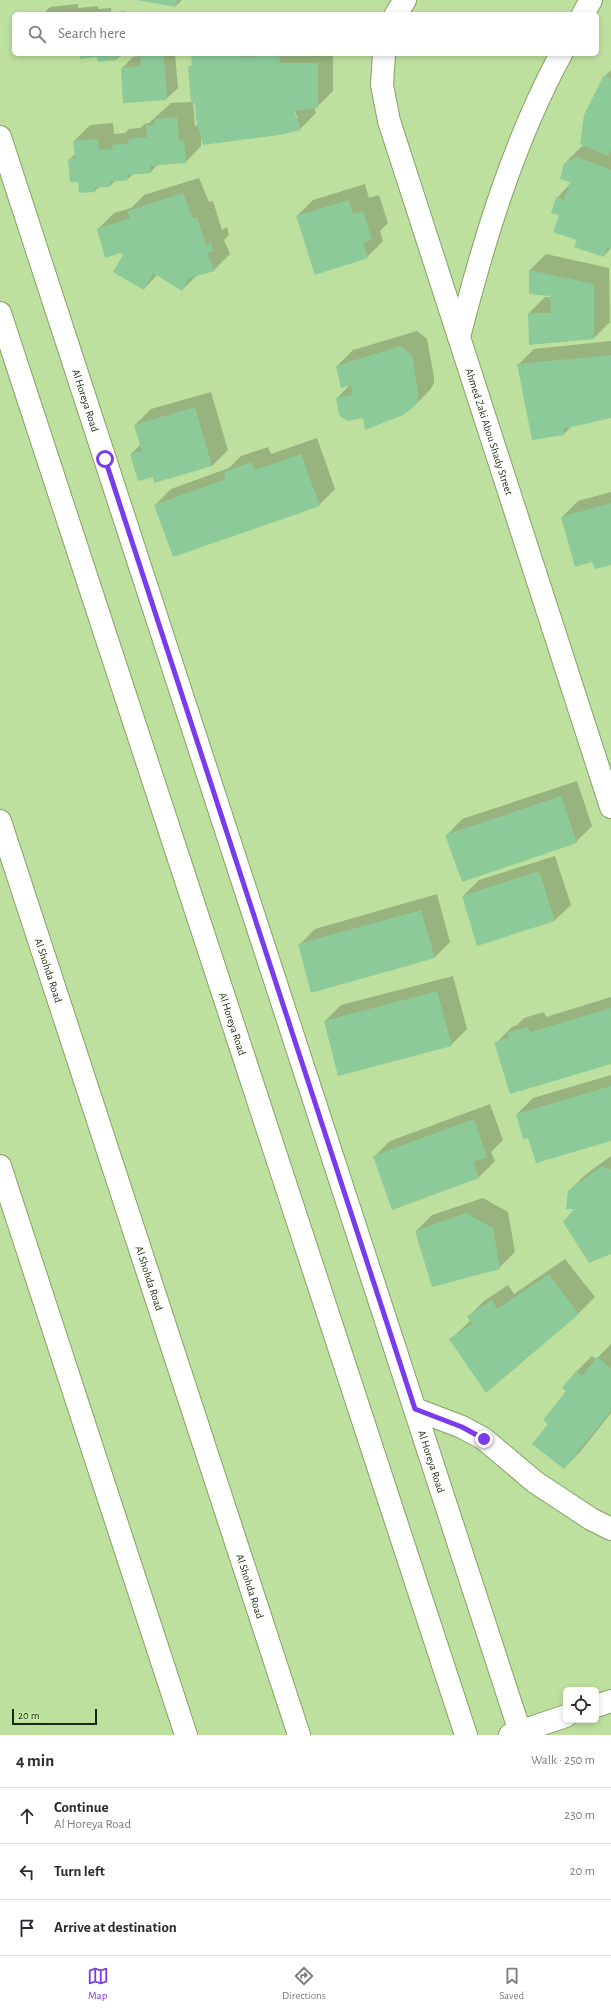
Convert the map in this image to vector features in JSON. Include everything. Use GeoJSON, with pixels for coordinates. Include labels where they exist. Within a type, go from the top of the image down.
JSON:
{"type":"FeatureCollection","features":[{"type":"Feature","properties":{"kind":"street"},"geometry":{"type":"LineString","coordinates":[[397,12],[405,0]]}},
{"type":"Feature","properties":{"kind":"street"},"geometry":{"type":"LineString","coordinates":[[584,12],[591,0]]}},
{"type":"Feature","properties":{"kind":"street","name":"Ahmed Zaki Abou Shady Street"},"geometry":{"type":"LineString","coordinates":[[384,56],[382,85],[389,121],[611,807]]}},
{"type":"Feature","properties":{"kind":"street"},"geometry":{"type":"LineString","coordinates":[[459,337],[477,266],[500,196],[526,128],[560,56]]}},
{"type":"Feature","properties":{"kind":"street","name":"Al Horeya Road"},"geometry":{"type":"LineString","coordinates":[[0,137],[415,1409],[517,1734]]}},
{"type":"Feature","properties":{"kind":"street","name":"Al Horeya Road"},"geometry":{"type":"LineString","coordinates":[[0,313],[466,1735]]}},
{"type":"Feature","properties":{"kind":"street","name":"Al Shohda Road"},"geometry":{"type":"LineString","coordinates":[[0,821],[299,1735]]}},
{"type":"Feature","properties":{"kind":"street"},"geometry":{"type":"LineString","coordinates":[[0,1166],[186,1735]]}},
{"type":"Feature","properties":{"kind":"street"},"geometry":{"type":"LineString","coordinates":[[415,1409],[462,1427],[484,1439],[535,1482],[590,1519],[611,1529]]}},
{"type":"Feature","properties":{"kind":"street"},"geometry":{"type":"LineString","coordinates":[[599,1705],[611,1701]]}},
{"type":"Feature","properties":{"kind":"street"},"geometry":{"type":"LineString","coordinates":[[517,1734],[563,1717]]}},
{"type":"Feature","properties":{"kind":"building"},"geometry":{"type":"Polygon","coordinates":[[[137,0],[177,0],[176,7],[137,0]]]}},
{"type":"Feature","properties":{"kind":"building"},"geometry":{"type":"Polygon","coordinates":[[[79,56],[117,56],[117,60],[98,62],[97,57],[80,59],[79,56]]]}},
{"type":"Feature","properties":{"kind":"building"},"geometry":{"type":"Polygon","coordinates":[[[140,56],[164,56],[167,100],[123,103],[121,68],[141,66],[140,56]]]}},
{"type":"Feature","properties":{"kind":"building"},"geometry":{"type":"Polygon","coordinates":[[[191,56],[279,56],[280,63],[318,63],[318,108],[294,111],[301,130],[279,135],[203,145],[196,119],[195,103],[191,103],[188,67],[192,66],[191,56]]]}},
{"type":"Feature","properties":{"kind":"building"},"geometry":{"type":"Polygon","coordinates":[[[604,75],[611,79],[611,150],[608,156],[580,144],[584,115],[604,75]]]}},
{"type":"Feature","properties":{"kind":"building"},"geometry":{"type":"Polygon","coordinates":[[[177,117],[179,141],[184,140],[186,163],[150,166],[151,173],[128,175],[128,180],[110,182],[110,187],[95,188],[95,192],[79,193],[78,182],[70,182],[68,159],[75,159],[73,141],[98,139],[99,150],[113,149],[112,145],[129,143],[128,139],[147,137],[146,125],[154,125],[154,119],[177,117]]]}},
{"type":"Feature","properties":{"kind":"building"},"geometry":{"type":"Polygon","coordinates":[[[578,157],[611,170],[611,249],[607,247],[604,257],[574,247],[577,240],[553,232],[559,215],[551,213],[556,197],[564,200],[570,182],[560,179],[564,163],[578,157]]]}},
{"type":"Feature","properties":{"kind":"building"},"geometry":{"type":"Polygon","coordinates":[[[183,193],[193,218],[197,217],[206,245],[211,242],[213,251],[207,253],[215,271],[189,278],[182,291],[153,273],[144,290],[113,272],[123,255],[120,253],[105,258],[97,229],[130,218],[127,211],[183,193]]]}},
{"type":"Feature","properties":{"kind":"building"},"geometry":{"type":"Polygon","coordinates":[[[349,200],[353,214],[363,211],[372,240],[363,243],[368,258],[315,275],[296,216],[349,200]]]}},
{"type":"Feature","properties":{"kind":"building"},"geometry":{"type":"Polygon","coordinates":[[[529,270],[594,284],[594,339],[529,345],[528,313],[551,313],[550,296],[529,294],[529,270]]]}},
{"type":"Feature","properties":{"kind":"building"},"geometry":{"type":"Polygon","coordinates":[[[400,346],[412,355],[418,393],[418,400],[414,407],[403,415],[365,430],[363,418],[347,421],[339,415],[336,398],[352,395],[351,385],[341,388],[336,366],[400,346]]]}},
{"type":"Feature","properties":{"kind":"building"},"geometry":{"type":"Polygon","coordinates":[[[611,355],[611,418],[563,429],[564,435],[532,440],[517,364],[611,355]]]}},
{"type":"Feature","properties":{"kind":"building"},"geometry":{"type":"Polygon","coordinates":[[[195,407],[212,466],[154,483],[153,477],[138,481],[130,454],[142,451],[134,425],[195,407]]]}},
{"type":"Feature","properties":{"kind":"building"},"geometry":{"type":"Polygon","coordinates":[[[301,454],[320,506],[173,557],[154,505],[226,479],[224,472],[252,462],[255,470],[301,454]]]}},
{"type":"Feature","properties":{"kind":"building"},"geometry":{"type":"Polygon","coordinates":[[[611,503],[611,565],[595,569],[592,562],[575,567],[561,517],[611,503]]]}},
{"type":"Feature","properties":{"kind":"building"},"geometry":{"type":"Polygon","coordinates":[[[561,796],[577,843],[462,882],[445,835],[561,796]]]}},
{"type":"Feature","properties":{"kind":"building"},"geometry":{"type":"Polygon","coordinates":[[[539,871],[555,921],[477,946],[462,896],[539,871]]]}},
{"type":"Feature","properties":{"kind":"building"},"geometry":{"type":"Polygon","coordinates":[[[421,910],[435,958],[311,993],[298,944],[421,910]]]}},
{"type":"Feature","properties":{"kind":"building"},"geometry":{"type":"Polygon","coordinates":[[[437,991],[452,1046],[338,1076],[324,1021],[437,991]]]}},
{"type":"Feature","properties":{"kind":"building"},"geometry":{"type":"Polygon","coordinates":[[[611,1008],[611,1064],[510,1094],[494,1042],[509,1038],[507,1033],[528,1027],[530,1032],[611,1008]]]}},
{"type":"Feature","properties":{"kind":"building"},"geometry":{"type":"Polygon","coordinates":[[[611,1086],[611,1141],[536,1163],[528,1138],[523,1139],[516,1114],[611,1086]]]}},
{"type":"Feature","properties":{"kind":"building"},"geometry":{"type":"Polygon","coordinates":[[[474,1119],[487,1157],[473,1162],[479,1178],[392,1210],[373,1156],[474,1119]]]}},
{"type":"Feature","properties":{"kind":"building"},"geometry":{"type":"Polygon","coordinates":[[[602,1166],[611,1169],[611,1254],[589,1263],[563,1222],[574,1209],[566,1209],[568,1191],[602,1166]]]}},
{"type":"Feature","properties":{"kind":"building"},"geometry":{"type":"Polygon","coordinates":[[[466,1213],[493,1228],[500,1269],[432,1287],[415,1231],[466,1213]]]}},
{"type":"Feature","properties":{"kind":"building"},"geometry":{"type":"Polygon","coordinates":[[[549,1274],[579,1314],[486,1393],[449,1339],[472,1324],[467,1316],[492,1300],[497,1309],[549,1274]]]}},
{"type":"Feature","properties":{"kind":"building"},"geometry":{"type":"Polygon","coordinates":[[[597,1357],[611,1368],[611,1411],[564,1469],[532,1444],[548,1424],[543,1420],[566,1391],[562,1388],[576,1371],[582,1376],[597,1357]]]}},
{"type":"Feature","properties":{"kind":"route"},"geometry":{"type":"LineString","coordinates":[[105,459],[415,1409],[462,1427],[484,1439]]}}]}
